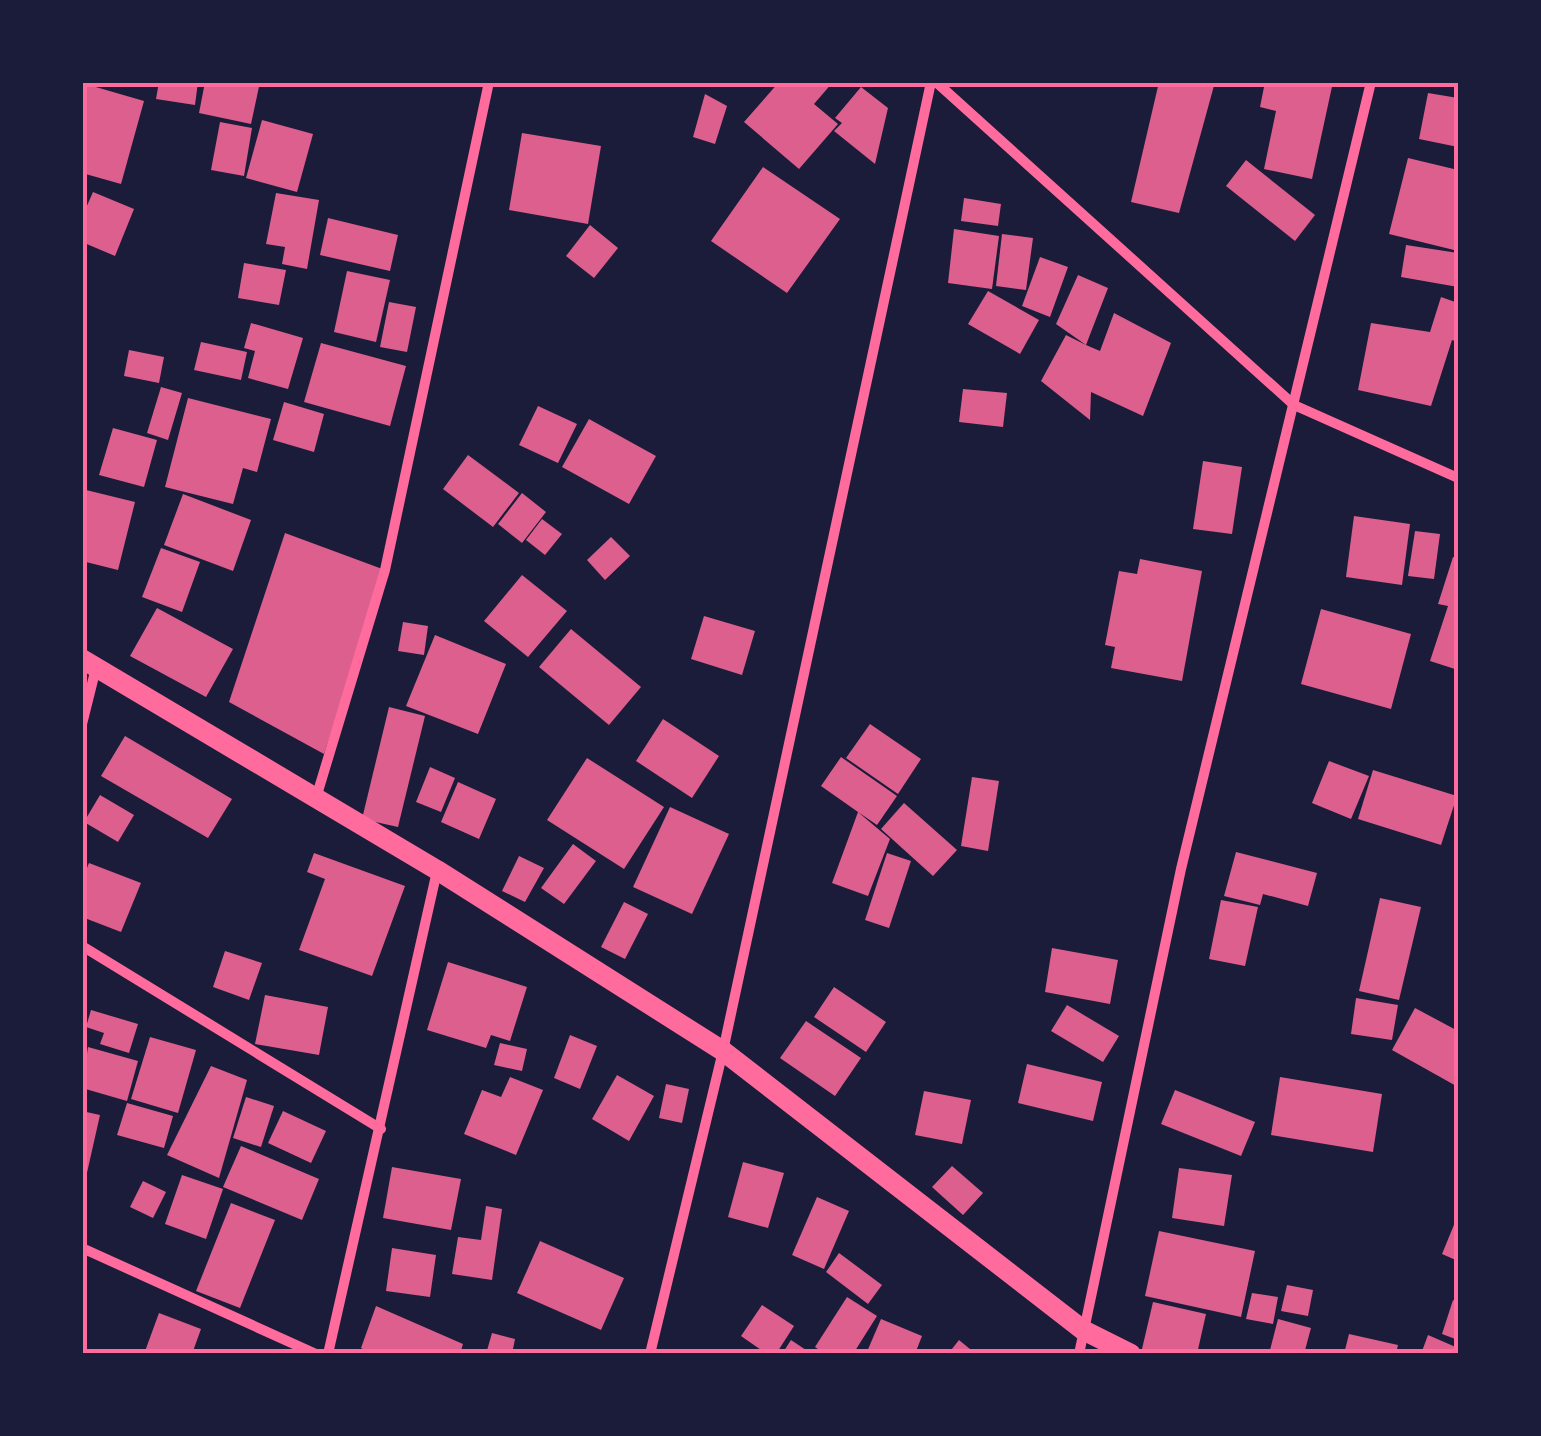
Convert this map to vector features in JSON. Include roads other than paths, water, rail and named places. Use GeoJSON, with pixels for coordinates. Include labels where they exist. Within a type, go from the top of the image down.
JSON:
{"type":"FeatureCollection","features":[{"type":"Feature","properties":{"kind":"main road"},"geometry":{"type":"LineString","coordinates":[[89,663],[437,870],[723,1051],[1083,1330],[1130,1354]]}},
{"type":"Feature","properties":{"kind":"street"},"geometry":{"type":"LineString","coordinates":[[316,798],[386,570],[489,82]]}},
{"type":"Feature","properties":{"kind":"street"},"geometry":{"type":"LineString","coordinates":[[650,1354],[723,1051],[934,82],[1294,406],[1458,478]]}},
{"type":"Feature","properties":{"kind":"street"},"geometry":{"type":"LineString","coordinates":[[1079,1354],[1181,869],[1371,82]]}},
{"type":"Feature","properties":{"kind":"street"},"geometry":{"type":"LineString","coordinates":[[82,724],[89,663]]}},
{"type":"Feature","properties":{"kind":"street"},"geometry":{"type":"LineString","coordinates":[[328,1354],[437,870]]}},
{"type":"Feature","properties":{"kind":"street"},"geometry":{"type":"LineString","coordinates":[[82,946],[381,1129]]}},
{"type":"Feature","properties":{"kind":"street"},"geometry":{"type":"LineString","coordinates":[[82,1248],[316,1354]]}}]}
